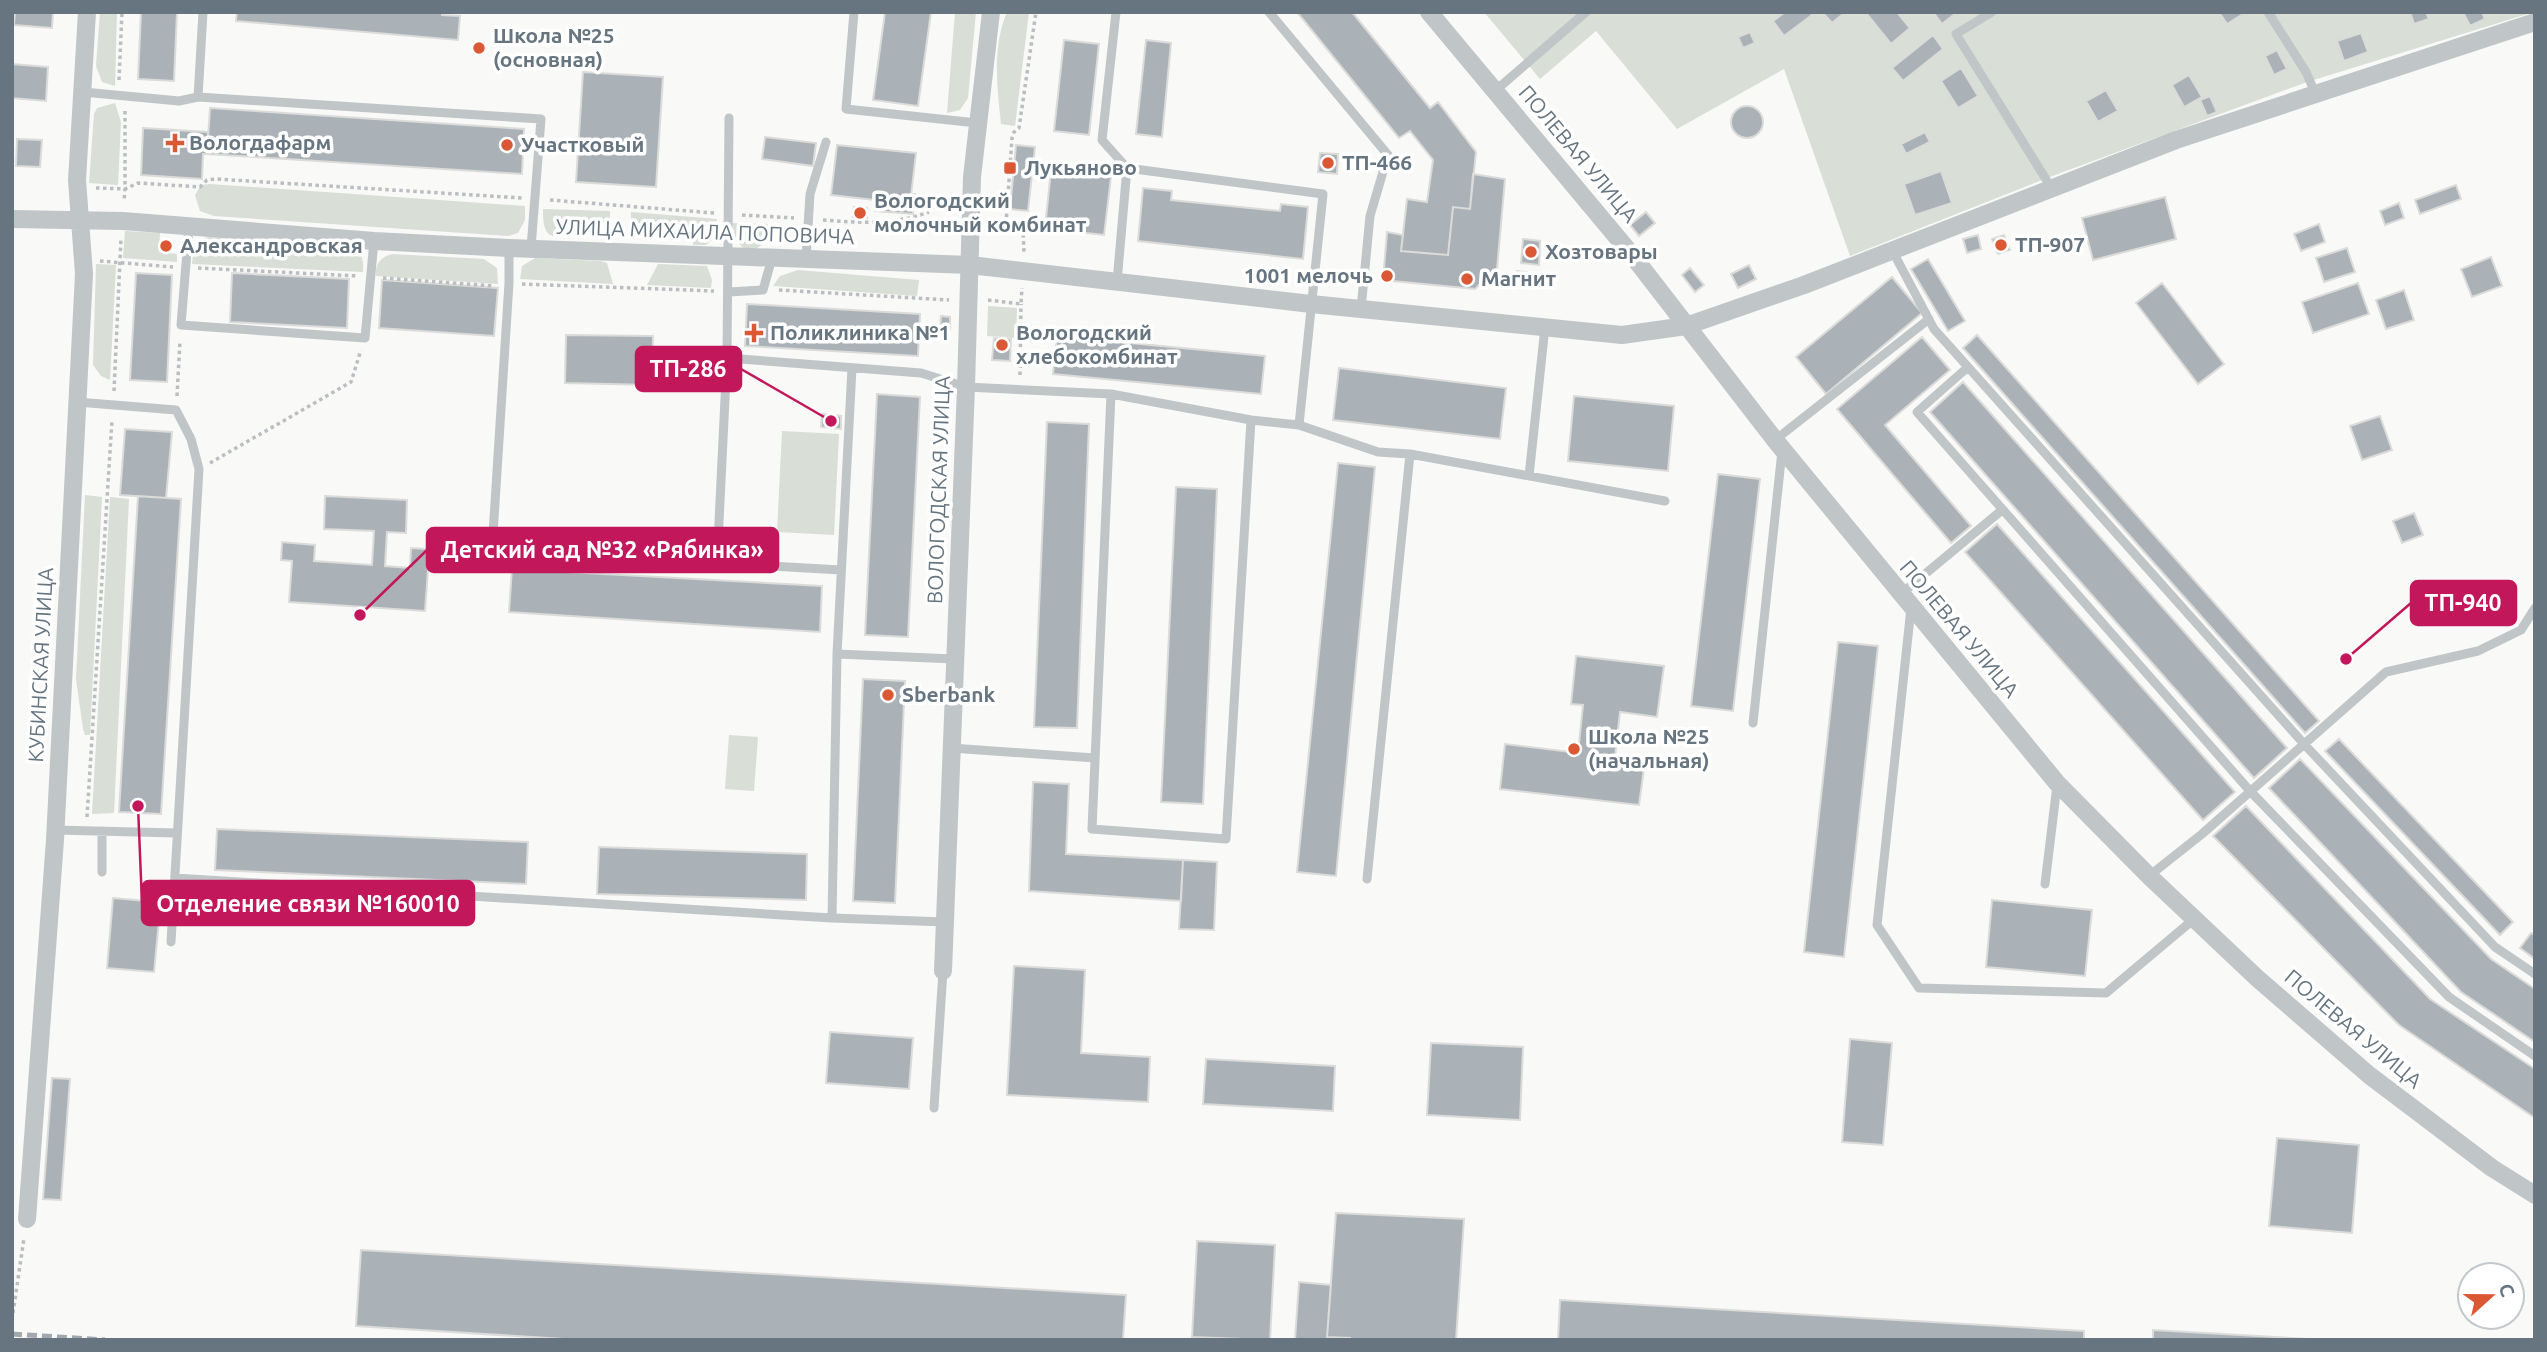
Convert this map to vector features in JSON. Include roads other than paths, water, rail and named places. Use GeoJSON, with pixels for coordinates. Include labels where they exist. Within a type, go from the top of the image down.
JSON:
{"type":"FeatureCollection","features":[{"type":"Feature","properties":{"kind":"street","name":"КУБИНСКАЯ УЛИЦА"},"geometry":{"type":"LineString","coordinates":[[27,1219],[55,830],[84,274],[77,180],[87,12]]}},
{"type":"Feature","properties":{"kind":"street","name":"ВОЛОГОДСКАЯ УЛИЦА"},"geometry":{"type":"LineString","coordinates":[[943,971],[972,177],[991,12]]}},
{"type":"Feature","properties":{"kind":"street","name":"ПОЛЕВАЯ УЛИЦА"},"geometry":{"type":"LineString","coordinates":[[1429,12],[1632,255],[1779,445],[2057,783],[2194,919],[2369,1075],[2492,1168],[2535,1195]]}},
{"type":"Feature","properties":{"kind":"street","name":"УЛИЦА МИХАИЛА ПОПОВИЧА"},"geometry":{"type":"LineString","coordinates":[[12,219],[79,220],[509,248],[970,265],[1311,304],[1622,335],[1686,326],[1893,252],[2176,141],[2535,22]]}},
{"type":"Feature","properties":{"kind":"lane"},"geometry":{"type":"LineString","coordinates":[[198,97],[203,12]]}},
{"type":"Feature","properties":{"kind":"lane"},"geometry":{"type":"LineString","coordinates":[[854,12],[846,109],[977,123]]}},
{"type":"Feature","properties":{"kind":"lane"},"geometry":{"type":"LineString","coordinates":[[1116,12],[1102,140],[1128,169],[1323,194],[1299,425]]}},
{"type":"Feature","properties":{"kind":"lane"},"geometry":{"type":"LineString","coordinates":[[1269,12],[1388,155],[1370,216],[1361,309]]}},
{"type":"Feature","properties":{"kind":"lane"},"geometry":{"type":"LineString","coordinates":[[1495,91],[1587,12]]}},
{"type":"Feature","properties":{"kind":"lane"},"geometry":{"type":"LineString","coordinates":[[1992,12],[1956,34],[2052,189]]}},
{"type":"Feature","properties":{"kind":"lane"},"geometry":{"type":"LineString","coordinates":[[2268,12],[2306,72],[2316,95]]}},
{"type":"Feature","properties":{"kind":"lane"},"geometry":{"type":"LineString","coordinates":[[83,92],[179,101],[198,97],[541,119],[531,248]]}},
{"type":"Feature","properties":{"kind":"lane"},"geometry":{"type":"LineString","coordinates":[[717,563],[729,292],[729,118]]}},
{"type":"Feature","properties":{"kind":"lane"},"geometry":{"type":"LineString","coordinates":[[806,259],[810,194],[826,142]]}},
{"type":"Feature","properties":{"kind":"lane"},"geometry":{"type":"LineString","coordinates":[[1117,282],[1128,169]]}},
{"type":"Feature","properties":{"kind":"lane"},"geometry":{"type":"LineString","coordinates":[[189,227],[181,324],[365,338],[374,241]]}},
{"type":"Feature","properties":{"kind":"lane"},"geometry":{"type":"LineString","coordinates":[[509,248],[492,550],[841,570]]}},
{"type":"Feature","properties":{"kind":"lane"},"geometry":{"type":"LineString","coordinates":[[1893,252],[1934,329],[2304,744],[2495,947],[2535,974]]}},
{"type":"Feature","properties":{"kind":"lane"},"geometry":{"type":"LineString","coordinates":[[729,292],[762,290],[772,258]]}},
{"type":"Feature","properties":{"kind":"lane"},"geometry":{"type":"LineString","coordinates":[[1753,723],[1779,445],[1929,320]]}},
{"type":"Feature","properties":{"kind":"lane"},"geometry":{"type":"LineString","coordinates":[[1529,476],[1545,327]]}},
{"type":"Feature","properties":{"kind":"lane"},"geometry":{"type":"LineString","coordinates":[[727,358],[921,373],[966,387],[1111,394],[1251,421],[1299,425],[1378,452],[1410,454],[1665,501]]}},
{"type":"Feature","properties":{"kind":"lane"},"geometry":{"type":"LineString","coordinates":[[1968,367],[1917,412],[2250,791],[2449,997],[2535,1056]]}},
{"type":"Feature","properties":{"kind":"lane"},"geometry":{"type":"LineString","coordinates":[[832,918],[836,654],[852,368]]}},
{"type":"Feature","properties":{"kind":"lane"},"geometry":{"type":"LineString","coordinates":[[1111,394],[1092,829],[1226,839],[1251,421]]}},
{"type":"Feature","properties":{"kind":"lane"},"geometry":{"type":"LineString","coordinates":[[77,402],[177,411],[191,439],[200,469],[171,942]]}},
{"type":"Feature","properties":{"kind":"lane"},"geometry":{"type":"LineString","coordinates":[[1367,879],[1410,454]]}},
{"type":"Feature","properties":{"kind":"lane"},"geometry":{"type":"LineString","coordinates":[[2002,510],[1906,601],[1877,925],[1919,988],[2106,993],[2194,919]]}},
{"type":"Feature","properties":{"kind":"lane"},"geometry":{"type":"LineString","coordinates":[[2149,876],[2386,672],[2478,651],[2521,630],[2535,608]]}},
{"type":"Feature","properties":{"kind":"lane"},"geometry":{"type":"LineString","coordinates":[[836,654],[954,659]]}},
{"type":"Feature","properties":{"kind":"lane"},"geometry":{"type":"LineString","coordinates":[[951,748],[1095,758]]}},
{"type":"Feature","properties":{"kind":"lane"},"geometry":{"type":"LineString","coordinates":[[2045,884],[2057,783]]}},
{"type":"Feature","properties":{"kind":"lane"},"geometry":{"type":"LineString","coordinates":[[55,830],[176,833]]}},
{"type":"Feature","properties":{"kind":"lane"},"geometry":{"type":"LineString","coordinates":[[102,831],[102,872]]}},
{"type":"Feature","properties":{"kind":"lane"},"geometry":{"type":"LineString","coordinates":[[175,878],[832,918],[946,922]]}},
{"type":"Feature","properties":{"kind":"lane"},"geometry":{"type":"LineString","coordinates":[[934,1108],[943,971]]}},
{"type":"Feature","properties":{"kind":"railway"},"geometry":{"type":"LineString","coordinates":[[12,1334],[105,1340]]}},
{"type":"Feature","properties":{"kind":"place","name":"Школа №25 (основная)"},"geometry":{"type":"Point","coordinates":[479,48]}},
{"type":"Feature","properties":{"kind":"place","name":"Вологдафарм"},"geometry":{"type":"Point","coordinates":[175,143]}},
{"type":"Feature","properties":{"kind":"place","name":"Участковый"},"geometry":{"type":"Point","coordinates":[507,145]}},
{"type":"Feature","properties":{"kind":"place","name":"ТП-466"},"geometry":{"type":"Point","coordinates":[1328,163]}},
{"type":"Feature","properties":{"kind":"place","name":"Лукьяново"},"geometry":{"type":"Point","coordinates":[1010,168]}},
{"type":"Feature","properties":{"kind":"place","name":"Вологодский молочный комбинат"},"geometry":{"type":"Point","coordinates":[860,213]}},
{"type":"Feature","properties":{"kind":"place","name":"ТП-907"},"geometry":{"type":"Point","coordinates":[2001,245]}},
{"type":"Feature","properties":{"kind":"place","name":"Александровская"},"geometry":{"type":"Point","coordinates":[166,246]}},
{"type":"Feature","properties":{"kind":"place","name":"Хозтовары"},"geometry":{"type":"Point","coordinates":[1531,252]}},
{"type":"Feature","properties":{"kind":"place","name":"1001 мелочь"},"geometry":{"type":"Point","coordinates":[1387,276]}},
{"type":"Feature","properties":{"kind":"place","name":"Магнит"},"geometry":{"type":"Point","coordinates":[1467,279]}},
{"type":"Feature","properties":{"kind":"place","name":"Поликлиника №1"},"geometry":{"type":"Point","coordinates":[754,333]}},
{"type":"Feature","properties":{"kind":"place","name":"Вологодский хлебокомбинат"},"geometry":{"type":"Point","coordinates":[1002,345]}},
{"type":"Feature","properties":{"kind":"place","name":"ТП-286"},"geometry":{"type":"Point","coordinates":[831,421]}},
{"type":"Feature","properties":{"kind":"place","name":"Детский сад №32 «Рябинка»"},"geometry":{"type":"Point","coordinates":[360,615]}},
{"type":"Feature","properties":{"kind":"place","name":"ТП-940"},"geometry":{"type":"Point","coordinates":[2346,659]}},
{"type":"Feature","properties":{"kind":"place","name":"Sberbank"},"geometry":{"type":"Point","coordinates":[888,695]}},
{"type":"Feature","properties":{"kind":"place","name":"Школа №25 (начальная)"},"geometry":{"type":"Point","coordinates":[1574,749]}},
{"type":"Feature","properties":{"kind":"place","name":"Отделение связи №160010"},"geometry":{"type":"Point","coordinates":[138,806]}}]}
